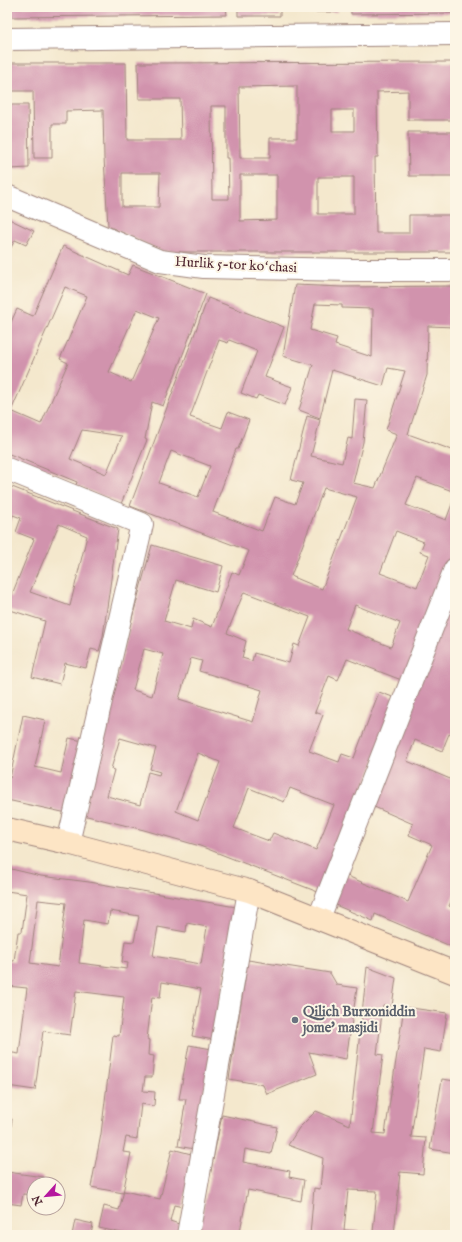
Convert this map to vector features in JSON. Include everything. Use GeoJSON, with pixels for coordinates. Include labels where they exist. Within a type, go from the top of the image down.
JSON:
{"type":"FeatureCollection","features":[{"type":"Feature","properties":{"kind":"street"},"geometry":{"type":"LineString","coordinates":[[7,38],[455,34]]}},
{"type":"Feature","properties":{"kind":"street","name":"Hurlik 5-tor koʻchasi"},"geometry":{"type":"LineString","coordinates":[[7,196],[160,261],[204,267],[353,270],[455,270]]}},
{"type":"Feature","properties":{"kind":"street"},"geometry":{"type":"LineString","coordinates":[[7,470],[142,524],[68,843]]}},
{"type":"Feature","properties":{"kind":"street"},"geometry":{"type":"LineString","coordinates":[[319,918],[455,569]]}},
{"type":"Feature","properties":{"kind":"street"},"geometry":{"type":"LineString","coordinates":[[7,829],[68,843],[250,891],[455,973]]}},
{"type":"Feature","properties":{"kind":"street"},"geometry":{"type":"LineString","coordinates":[[188,1235],[250,891]]}},
{"type":"Feature","properties":{"kind":"building"},"geometry":{"type":"Polygon","coordinates":[[[7,7],[226,7],[227,15],[7,17],[7,7]]]}},
{"type":"Feature","properties":{"kind":"building"},"geometry":{"type":"Polygon","coordinates":[[[238,7],[280,7],[280,16],[238,16],[238,7]]]}},
{"type":"Feature","properties":{"kind":"building"},"geometry":{"type":"Polygon","coordinates":[[[295,7],[338,7],[338,12],[295,12],[295,7]]]}},
{"type":"Feature","properties":{"kind":"building"},"geometry":{"type":"Polygon","coordinates":[[[351,7],[455,7],[455,13],[351,14],[351,7]]]}},
{"type":"Feature","properties":{"kind":"building"},"geometry":{"type":"Polygon","coordinates":[[[455,62],[455,120],[408,120],[408,91],[377,92],[378,157],[375,157],[376,233],[409,233],[409,215],[455,215],[455,252],[161,251],[108,226],[103,110],[66,111],[66,124],[52,124],[52,158],[34,158],[33,91],[10,91],[10,105],[28,105],[29,168],[10,169],[10,158],[7,159],[7,63],[126,63],[127,140],[181,140],[180,99],[139,99],[138,63],[455,62]],[[297,86],[239,87],[240,158],[270,158],[270,138],[297,138],[297,86]],[[211,106],[212,199],[229,199],[228,158],[226,158],[226,106],[211,106]],[[332,110],[332,131],[354,131],[354,110],[332,110]],[[122,173],[122,207],[159,207],[160,173],[122,173]],[[240,175],[240,221],[277,220],[277,175],[240,175]],[[318,177],[318,214],[354,214],[354,177],[318,177]]]}},
{"type":"Feature","properties":{"kind":"building"},"geometry":{"type":"Polygon","coordinates":[[[408,132],[455,132],[455,176],[409,176],[408,132]]]}},
{"type":"Feature","properties":{"kind":"building"},"geometry":{"type":"Polygon","coordinates":[[[7,218],[34,231],[26,245],[15,240],[7,255],[7,218]]]}},
{"type":"Feature","properties":{"kind":"building"},"geometry":{"type":"Polygon","coordinates":[[[63,246],[128,275],[133,265],[206,294],[163,406],[152,402],[145,439],[147,440],[121,504],[76,485],[77,482],[7,453],[7,331],[17,309],[33,316],[63,246]],[[65,287],[11,411],[41,424],[68,363],[60,359],[87,296],[65,287]],[[137,309],[109,372],[131,382],[159,318],[137,309]],[[82,430],[70,459],[106,474],[122,436],[82,430]]]}},
{"type":"Feature","properties":{"kind":"building"},"geometry":{"type":"Polygon","coordinates":[[[295,285],[342,287],[455,286],[455,327],[428,326],[427,375],[408,434],[455,451],[455,492],[417,478],[406,505],[446,520],[455,496],[455,548],[404,681],[347,659],[338,680],[329,676],[315,712],[323,715],[309,751],[339,762],[342,754],[354,758],[379,692],[398,699],[323,894],[200,846],[83,815],[128,633],[152,545],[223,566],[216,592],[176,580],[164,621],[191,629],[193,619],[212,627],[232,572],[239,575],[249,551],[130,506],[208,298],[284,327],[265,377],[292,387],[285,405],[258,395],[256,399],[241,393],[257,351],[229,340],[228,343],[219,340],[190,417],[222,428],[228,412],[249,420],[238,449],[236,449],[213,512],[262,531],[275,497],[295,504],[303,483],[291,480],[307,416],[320,420],[311,456],[342,463],[348,438],[352,439],[355,399],[367,400],[363,442],[353,483],[375,488],[397,434],[386,430],[405,371],[388,368],[383,386],[332,370],[320,418],[299,410],[313,365],[283,356],[295,285]],[[315,304],[310,330],[337,338],[335,345],[372,357],[373,309],[342,308],[342,305],[315,304]],[[171,451],[159,483],[198,497],[210,466],[171,451]],[[324,488],[291,576],[322,589],[357,497],[324,488]],[[396,531],[380,573],[417,587],[429,555],[420,552],[424,542],[396,531]],[[244,592],[227,633],[246,641],[242,658],[252,661],[254,653],[289,663],[294,644],[299,646],[310,617],[244,592]],[[355,605],[346,629],[391,647],[400,623],[355,605]],[[144,649],[133,690],[152,696],[163,654],[144,649]],[[191,658],[179,699],[253,722],[262,690],[199,671],[202,661],[191,658]],[[120,738],[111,769],[114,770],[107,796],[140,805],[148,772],[159,775],[160,772],[150,769],[156,748],[120,738]],[[198,753],[176,811],[198,820],[220,762],[198,753]],[[249,788],[234,828],[269,841],[273,833],[316,850],[334,805],[290,788],[284,802],[249,788]]]}},
{"type":"Feature","properties":{"kind":"building"},"geometry":{"type":"Polygon","coordinates":[[[7,485],[118,529],[103,636],[99,651],[91,649],[86,668],[65,663],[60,684],[32,677],[45,621],[7,609],[7,596],[11,597],[34,539],[16,532],[21,518],[13,515],[7,528],[7,485]],[[59,524],[30,592],[70,606],[87,536],[59,524]]]}},
{"type":"Feature","properties":{"kind":"building"},"geometry":{"type":"Polygon","coordinates":[[[455,588],[455,737],[449,734],[442,751],[415,740],[407,761],[455,781],[455,892],[449,906],[455,909],[455,948],[375,914],[373,921],[333,904],[345,875],[408,902],[432,845],[409,835],[413,824],[372,806],[455,588]]]}},
{"type":"Feature","properties":{"kind":"building"},"geometry":{"type":"Polygon","coordinates":[[[23,715],[45,720],[35,767],[61,773],[69,738],[83,741],[67,813],[7,800],[7,777],[10,778],[23,715]]]}},
{"type":"Feature","properties":{"kind":"building"},"geometry":{"type":"Polygon","coordinates":[[[7,868],[41,876],[89,882],[236,907],[214,1040],[192,1036],[201,989],[162,982],[160,998],[152,997],[147,1039],[149,1040],[148,1055],[154,1056],[152,1077],[145,1077],[143,1091],[155,1092],[154,1106],[141,1104],[137,1139],[126,1137],[123,1152],[131,1153],[123,1193],[91,1187],[101,1134],[113,1035],[119,1036],[124,997],[76,991],[70,1035],[43,1031],[35,1090],[7,1086],[7,1052],[19,1054],[27,988],[7,986],[7,960],[14,961],[18,932],[22,932],[27,894],[7,891],[7,868]],[[38,900],[30,963],[58,967],[66,903],[38,900]],[[110,911],[108,924],[84,920],[79,963],[127,969],[128,963],[122,962],[125,941],[134,942],[139,916],[110,911]],[[187,923],[186,932],[158,927],[153,956],[201,964],[207,927],[187,923]]]}},
{"type":"Feature","properties":{"kind":"building","name":"Qilich Burxoniddin jome' masjidi"},"geometry":{"type":"Polygon","coordinates":[[[248,960],[330,973],[337,985],[357,988],[346,1059],[309,1052],[317,1074],[267,1094],[263,1085],[229,1079],[248,960]]]}},
{"type":"Feature","properties":{"kind":"building"},"geometry":{"type":"Polygon","coordinates":[[[367,967],[396,978],[392,1006],[383,1005],[377,1054],[383,1055],[373,1133],[385,1134],[404,1007],[447,1013],[441,1052],[424,1049],[411,1137],[426,1138],[423,1174],[400,1172],[394,1235],[310,1235],[314,1188],[320,1189],[323,1158],[288,1145],[299,1128],[316,1111],[350,1125],[367,967]],[[348,1190],[344,1230],[373,1232],[377,1191],[348,1190]]]}},
{"type":"Feature","properties":{"kind":"building"},"geometry":{"type":"Polygon","coordinates":[[[189,1045],[212,1049],[194,1149],[178,1146],[186,1099],[179,1099],[189,1045]]]}},
{"type":"Feature","properties":{"kind":"building"},"geometry":{"type":"Polygon","coordinates":[[[442,1079],[455,1081],[455,1153],[430,1149],[442,1079]]]}},
{"type":"Feature","properties":{"kind":"building"},"geometry":{"type":"Polygon","coordinates":[[[222,1115],[277,1127],[271,1154],[245,1149],[243,1162],[290,1171],[289,1177],[304,1180],[301,1201],[248,1190],[240,1231],[255,1235],[198,1235],[222,1115]]]}},
{"type":"Feature","properties":{"kind":"building"},"geometry":{"type":"Polygon","coordinates":[[[7,1118],[12,1119],[8,1150],[7,1149],[7,1118]]]}},
{"type":"Feature","properties":{"kind":"building"},"geometry":{"type":"Polygon","coordinates":[[[172,1149],[195,1155],[183,1207],[174,1205],[170,1221],[179,1224],[177,1235],[131,1235],[99,1228],[104,1206],[119,1210],[124,1191],[160,1199],[172,1149]]]}},
{"type":"Feature","properties":{"kind":"building"},"geometry":{"type":"Polygon","coordinates":[[[7,1172],[37,1176],[26,1176],[26,1194],[23,1194],[21,1205],[7,1203],[7,1172]]]}},
{"type":"Feature","properties":{"kind":"building"},"geometry":{"type":"Polygon","coordinates":[[[75,1220],[93,1224],[91,1235],[72,1235],[75,1220]]]}},
{"type":"Feature","properties":{"kind":"place","name":"Qilich Burxoniddin jome' masjidi"},"geometry":{"type":"Point","coordinates":[295,1020]}}]}
